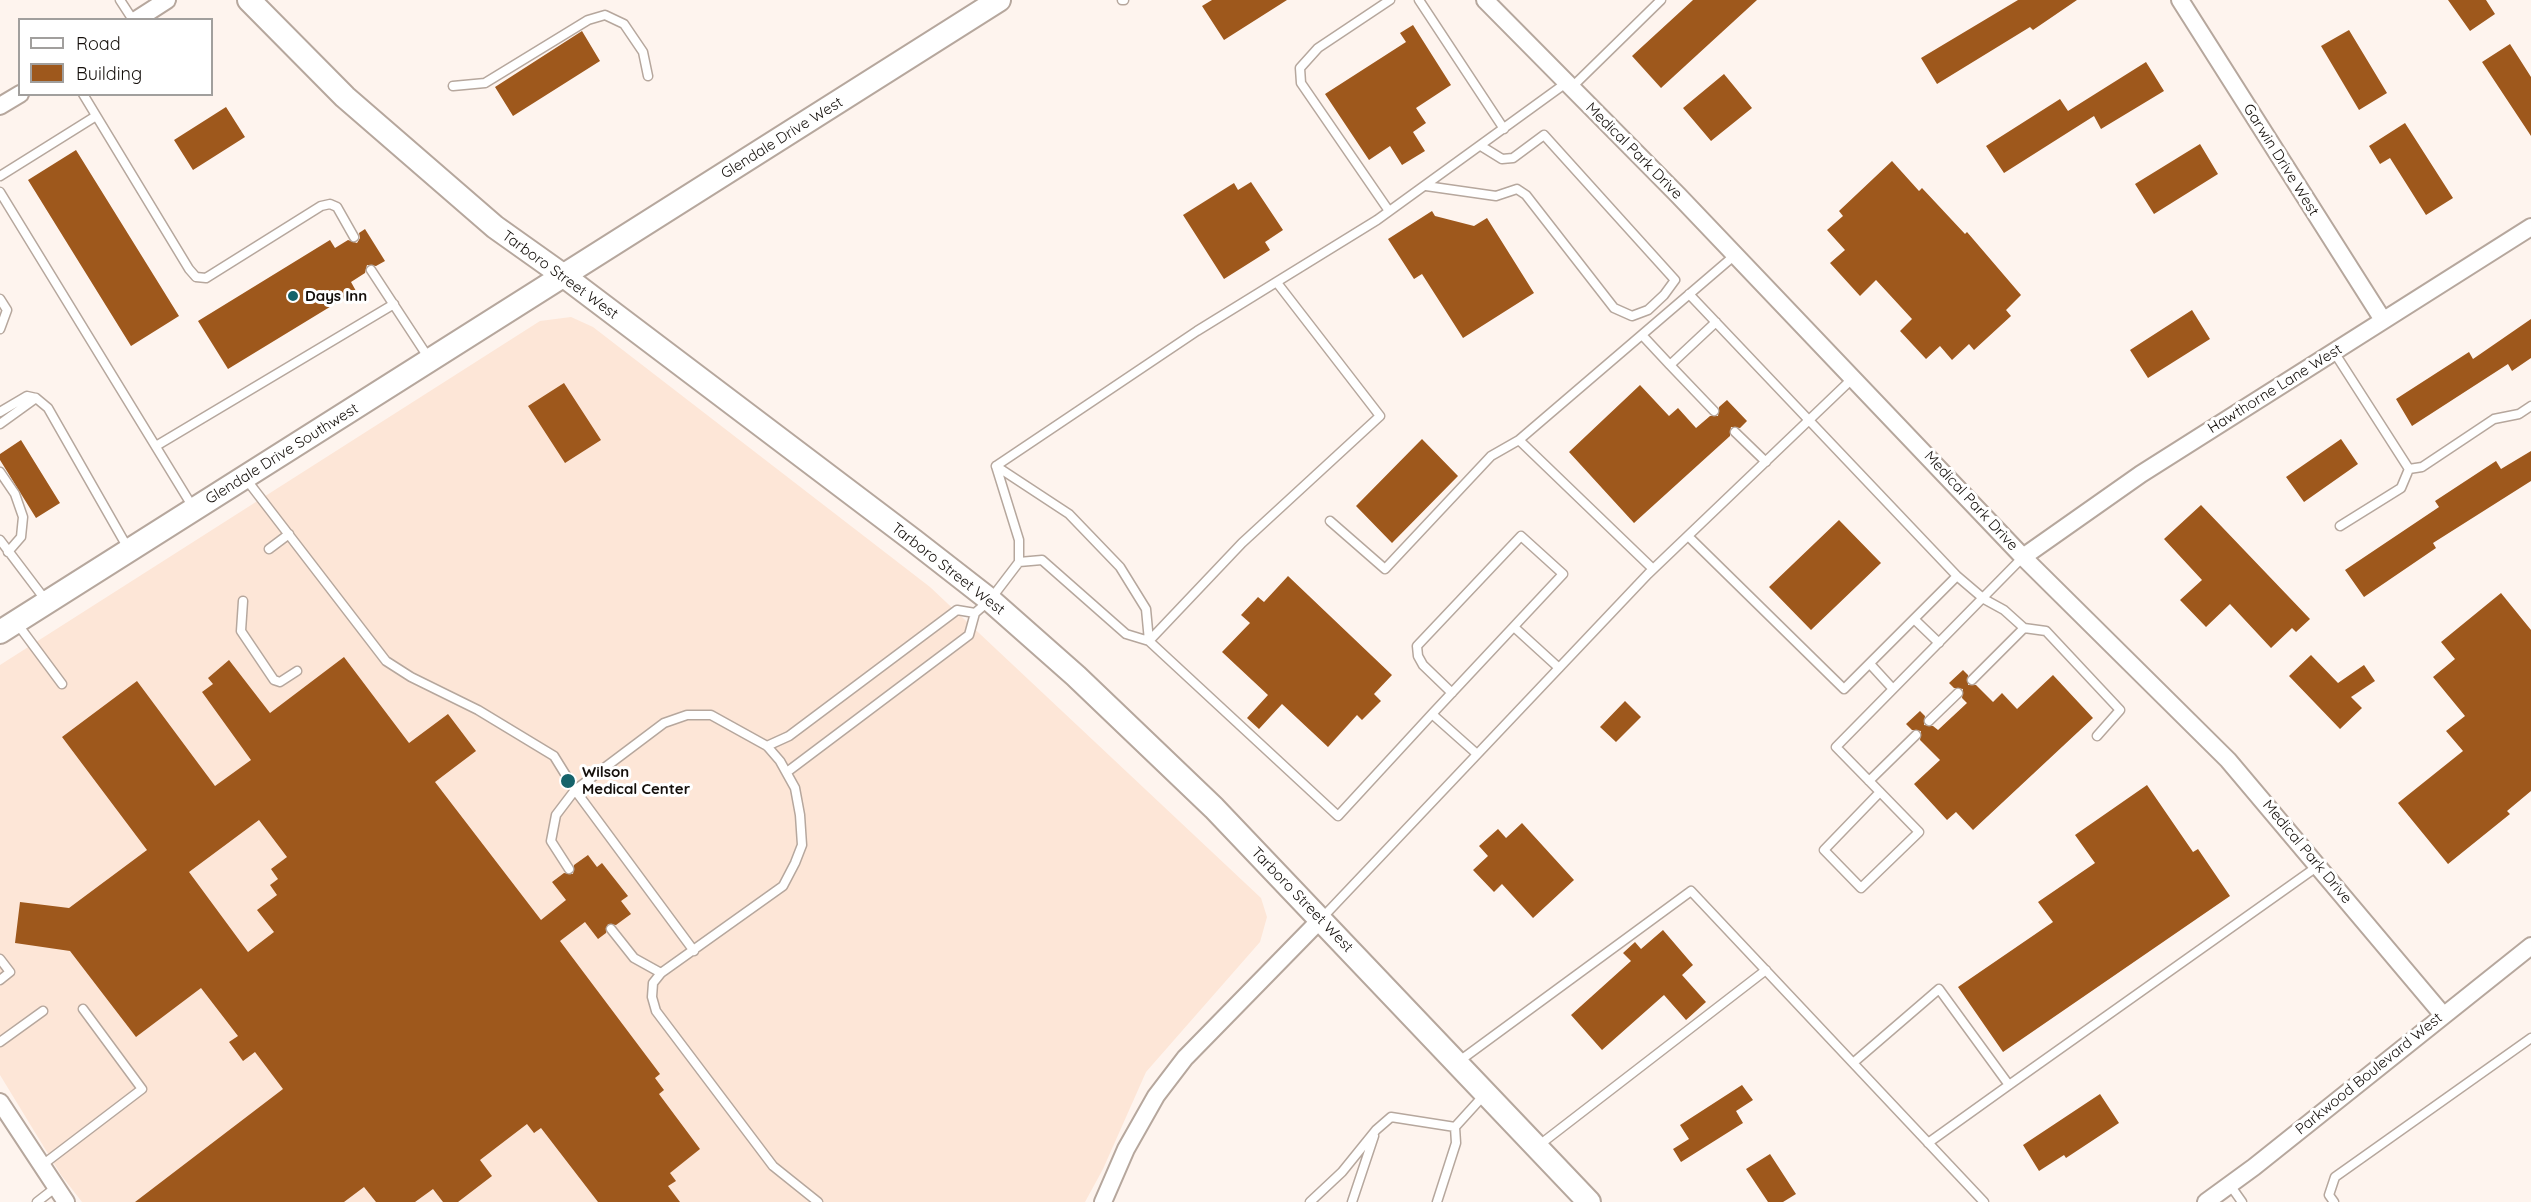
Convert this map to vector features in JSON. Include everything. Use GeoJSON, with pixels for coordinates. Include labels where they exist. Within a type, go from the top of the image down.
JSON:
{"type":"FeatureCollection","features":[{"type":"Feature","properties":{"kind":"main road","name":"Tarboro Street West"},"geometry":{"type":"LineString","coordinates":[[249,0],[315,68],[399,147],[495,227],[564,276],[982,607],[1151,746],[1321,919],[1589,1202]]}},
{"type":"Feature","properties":{"kind":"main road","name":"Glendale Drive West"},"geometry":{"type":"LineString","coordinates":[[564,276],[999,0]]}},
{"type":"Feature","properties":{"kind":"main road","name":"Glendale Drive Southwest"},"geometry":{"type":"LineString","coordinates":[[8,627],[564,276]]}},
{"type":"Feature","properties":{"kind":"street"},"geometry":{"type":"LineString","coordinates":[[137,18],[166,0]]}},
{"type":"Feature","properties":{"kind":"street","name":"Medical Park Drive"},"geometry":{"type":"LineString","coordinates":[[1485,0],[1854,378],[2023,557],[2228,760],[2443,1015]]}},
{"type":"Feature","properties":{"kind":"street","name":"Garwin Drive West"},"geometry":{"type":"LineString","coordinates":[[2180,0],[2383,320]]}},
{"type":"Feature","properties":{"kind":"street"},"geometry":{"type":"LineString","coordinates":[[0,106],[18,95]]}},
{"type":"Feature","properties":{"kind":"street","name":"Hawthorne Lane West"},"geometry":{"type":"LineString","coordinates":[[2023,557],[2141,474],[2531,227]]}},
{"type":"Feature","properties":{"kind":"street"},"geometry":{"type":"LineString","coordinates":[[1103,1202],[1126,1149],[1156,1096],[1185,1058],[1321,919]]}},
{"type":"Feature","properties":{"kind":"street","name":"Parkwood Boulevard West"},"geometry":{"type":"LineString","coordinates":[[2206,1202],[2531,946]]}},
{"type":"Feature","properties":{"kind":"street"},"geometry":{"type":"LineString","coordinates":[[0,1102],[66,1202]]}},
{"type":"Feature","properties":{"kind":"lane"},"geometry":{"type":"LineString","coordinates":[[120,0],[133,18]]}},
{"type":"Feature","properties":{"kind":"lane"},"geometry":{"type":"LineString","coordinates":[[1389,212],[1301,83],[1300,68],[1318,48],[1390,0]]}},
{"type":"Feature","properties":{"kind":"lane"},"geometry":{"type":"LineString","coordinates":[[1419,0],[1504,129]]}},
{"type":"Feature","properties":{"kind":"lane"},"geometry":{"type":"LineString","coordinates":[[996,466],[1197,331],[1278,284],[1389,212],[1504,129],[1569,86],[1661,0]]}},
{"type":"Feature","properties":{"kind":"lane"},"geometry":{"type":"LineString","coordinates":[[453,86],[485,83],[588,20],[605,15],[624,24],[643,52],[648,76]]}},
{"type":"Feature","properties":{"kind":"lane"},"geometry":{"type":"LineString","coordinates":[[84,96],[196,277],[206,278],[330,204],[337,207],[354,237]]}},
{"type":"Feature","properties":{"kind":"lane"},"geometry":{"type":"LineString","coordinates":[[0,176],[96,116]]}},
{"type":"Feature","properties":{"kind":"lane"},"geometry":{"type":"LineString","coordinates":[[1425,186],[1496,196],[1517,189],[1526,195],[1614,308],[1632,316],[1648,310],[1664,295],[1675,280],[1544,135],[1513,158],[1502,159],[1481,146]]}},
{"type":"Feature","properties":{"kind":"lane"},"geometry":{"type":"LineString","coordinates":[[0,192],[195,509]]}},
{"type":"Feature","properties":{"kind":"lane"},"geometry":{"type":"LineString","coordinates":[[1330,521],[1385,569],[1491,456],[1519,440],[1735,255]]}},
{"type":"Feature","properties":{"kind":"lane"},"geometry":{"type":"LineString","coordinates":[[371,270],[431,360]]}},
{"type":"Feature","properties":{"kind":"lane"},"geometry":{"type":"LineString","coordinates":[[1149,641],[1242,543],[1380,416],[1278,284]]}},
{"type":"Feature","properties":{"kind":"lane"},"geometry":{"type":"LineString","coordinates":[[1689,294],[1957,576],[1984,599],[2004,609],[2024,628],[2046,631],[2120,710],[2097,736]]}},
{"type":"Feature","properties":{"kind":"lane"},"geometry":{"type":"LineString","coordinates":[[0,299],[7,310],[0,329]]}},
{"type":"Feature","properties":{"kind":"lane"},"geometry":{"type":"LineString","coordinates":[[156,446],[394,304]]}},
{"type":"Feature","properties":{"kind":"lane"},"geometry":{"type":"LineString","coordinates":[[1670,365],[1716,322]]}},
{"type":"Feature","properties":{"kind":"lane"},"geometry":{"type":"LineString","coordinates":[[1642,335],[1714,411]]}},
{"type":"Feature","properties":{"kind":"lane"},"geometry":{"type":"LineString","coordinates":[[2334,352],[2409,469]]}},
{"type":"Feature","properties":{"kind":"lane"},"geometry":{"type":"LineString","coordinates":[[1321,919],[1653,569],[1854,378]]}},
{"type":"Feature","properties":{"kind":"lane"},"geometry":{"type":"LineString","coordinates":[[0,412],[27,396],[36,398],[48,408],[129,550]]}},
{"type":"Feature","properties":{"kind":"lane"},"geometry":{"type":"LineString","coordinates":[[0,424],[36,398]]}},
{"type":"Feature","properties":{"kind":"lane"},"geometry":{"type":"LineString","coordinates":[[2409,469],[2422,467],[2494,420],[2519,414],[2531,406]]}},
{"type":"Feature","properties":{"kind":"lane"},"geometry":{"type":"LineString","coordinates":[[1735,432],[1766,462]]}},
{"type":"Feature","properties":{"kind":"lane"},"geometry":{"type":"LineString","coordinates":[[1519,440],[1653,569]]}},
{"type":"Feature","properties":{"kind":"lane"},"geometry":{"type":"LineString","coordinates":[[787,772],[969,635],[982,607],[1019,562],[1019,540],[996,466]]}},
{"type":"Feature","properties":{"kind":"lane"},"geometry":{"type":"LineString","coordinates":[[996,466],[1069,514],[1120,567],[1146,609],[1149,641]]}},
{"type":"Feature","properties":{"kind":"lane"},"geometry":{"type":"LineString","coordinates":[[2340,526],[2401,488],[2409,469]]}},
{"type":"Feature","properties":{"kind":"lane"},"geometry":{"type":"LineString","coordinates":[[0,472],[15,494],[23,517],[21,537],[8,552]]}},
{"type":"Feature","properties":{"kind":"lane"},"geometry":{"type":"LineString","coordinates":[[245,478],[386,661],[411,677],[478,710],[554,756],[575,790],[694,951]]}},
{"type":"Feature","properties":{"kind":"lane"},"geometry":{"type":"LineString","coordinates":[[269,549],[289,534]]}},
{"type":"Feature","properties":{"kind":"lane"},"geometry":{"type":"LineString","coordinates":[[1019,562],[1042,560],[1126,634],[1149,641],[1338,816],[1563,574],[1521,536],[1417,646],[1418,656],[1423,665],[1452,693]]}},
{"type":"Feature","properties":{"kind":"lane"},"geometry":{"type":"LineString","coordinates":[[1689,537],[1844,689],[1871,665],[1957,576]]}},
{"type":"Feature","properties":{"kind":"lane"},"geometry":{"type":"LineString","coordinates":[[0,540],[47,603]]}},
{"type":"Feature","properties":{"kind":"lane"},"geometry":{"type":"LineString","coordinates":[[1880,792],[1824,850],[1861,888],[1919,832],[1880,792],[1869,781],[1836,747],[2023,557]]}},
{"type":"Feature","properties":{"kind":"lane"},"geometry":{"type":"LineString","coordinates":[[243,601],[241,631],[274,680],[280,682],[297,671]]}},
{"type":"Feature","properties":{"kind":"lane"},"geometry":{"type":"LineString","coordinates":[[767,746],[789,736],[957,610],[982,607]]}},
{"type":"Feature","properties":{"kind":"lane"},"geometry":{"type":"LineString","coordinates":[[1914,619],[1939,643]]}},
{"type":"Feature","properties":{"kind":"lane"},"geometry":{"type":"LineString","coordinates":[[8,627],[62,684]]}},
{"type":"Feature","properties":{"kind":"lane"},"geometry":{"type":"LineString","coordinates":[[1514,627],[1559,668]]}},
{"type":"Feature","properties":{"kind":"lane"},"geometry":{"type":"LineString","coordinates":[[1971,680],[2024,628]]}},
{"type":"Feature","properties":{"kind":"lane"},"geometry":{"type":"LineString","coordinates":[[1871,665],[1893,689]]}},
{"type":"Feature","properties":{"kind":"lane"},"geometry":{"type":"LineString","coordinates":[[1929,721],[1958,693]]}},
{"type":"Feature","properties":{"kind":"lane"},"geometry":{"type":"LineString","coordinates":[[569,869],[551,841],[556,815],[575,790],[663,723],[687,714],[711,715],[767,746],[787,772],[795,788],[802,845],[783,886],[661,973],[653,983],[652,997],[656,1011],[772,1166],[819,1202]]}},
{"type":"Feature","properties":{"kind":"lane"},"geometry":{"type":"LineString","coordinates":[[1432,714],[1477,754]]}},
{"type":"Feature","properties":{"kind":"lane"},"geometry":{"type":"LineString","coordinates":[[1869,781],[1916,735]]}},
{"type":"Feature","properties":{"kind":"lane"},"geometry":{"type":"LineString","coordinates":[[1928,1143],[2318,866]]}},
{"type":"Feature","properties":{"kind":"lane"},"geometry":{"type":"LineString","coordinates":[[1456,1064],[1691,891],[1928,1143],[1979,1201]]}},
{"type":"Feature","properties":{"kind":"lane"},"geometry":{"type":"LineString","coordinates":[[611,929],[634,958],[661,973]]}},
{"type":"Feature","properties":{"kind":"lane"},"geometry":{"type":"LineString","coordinates":[[0,959],[10,972],[0,980]]}},
{"type":"Feature","properties":{"kind":"lane"},"geometry":{"type":"LineString","coordinates":[[1537,1147],[1766,970]]}},
{"type":"Feature","properties":{"kind":"lane"},"geometry":{"type":"LineString","coordinates":[[1853,1063],[1939,989],[2009,1085]]}},
{"type":"Feature","properties":{"kind":"lane"},"geometry":{"type":"LineString","coordinates":[[41,1167],[142,1089],[84,1009]]}},
{"type":"Feature","properties":{"kind":"lane"},"geometry":{"type":"LineString","coordinates":[[0,1042],[43,1011]]}},
{"type":"Feature","properties":{"kind":"lane"},"geometry":{"type":"LineString","coordinates":[[2334,1202],[2329,1195],[2335,1177],[2531,1038]]}},
{"type":"Feature","properties":{"kind":"lane"},"geometry":{"type":"LineString","coordinates":[[1437,1202],[1456,1143],[1455,1127],[1485,1094]]}},
{"type":"Feature","properties":{"kind":"lane"},"geometry":{"type":"LineString","coordinates":[[1310,1202],[1342,1172],[1376,1130],[1391,1117],[1455,1127]]}},
{"type":"Feature","properties":{"kind":"lane"},"geometry":{"type":"LineString","coordinates":[[1352,1202],[1376,1130]]}},
{"type":"Feature","properties":{"kind":"lane"},"geometry":{"type":"LineString","coordinates":[[2230,1185],[2242,1202]]}},
{"type":"Feature","properties":{"kind":"lane"},"geometry":{"type":"LineString","coordinates":[[37,1202],[55,1188]]}},
{"type":"Feature","properties":{"kind":"shaded area","name":"Wilson Medical Center"},"geometry":{"type":"Polygon","coordinates":[[[571,317],[593,327],[930,587],[1261,898],[1267,917],[1260,942],[1146,1072],[1103,1169],[1085,1202],[82,1202],[61,1175],[0,1075],[0,665],[540,321],[571,317]]]}},
{"type":"Feature","properties":{"kind":"building"},"geometry":{"type":"Polygon","coordinates":[[[1212,0],[1287,0],[1224,40],[1202,6],[1212,0]]]}},
{"type":"Feature","properties":{"kind":"building"},"geometry":{"type":"Polygon","coordinates":[[[1693,0],[1757,0],[1661,88],[1632,56],[1693,0]]]}},
{"type":"Feature","properties":{"kind":"building"},"geometry":{"type":"Polygon","coordinates":[[[2018,0],[2077,0],[2033,30],[2030,27],[1937,84],[1921,58],[2018,0]]]}},
{"type":"Feature","properties":{"kind":"building"},"geometry":{"type":"Polygon","coordinates":[[[2448,0],[2486,0],[2495,14],[2470,31],[2448,0]]]}},
{"type":"Feature","properties":{"kind":"building"},"geometry":{"type":"Polygon","coordinates":[[[1413,25],[1451,85],[1416,108],[1426,123],[1413,132],[1425,151],[1402,165],[1390,146],[1369,160],[1325,94],[1406,42],[1400,33],[1413,25]]]}},
{"type":"Feature","properties":{"kind":"building"},"geometry":{"type":"Polygon","coordinates":[[[2349,30],[2387,93],[2359,110],[2321,46],[2349,30]]]}},
{"type":"Feature","properties":{"kind":"building"},"geometry":{"type":"Polygon","coordinates":[[[582,31],[600,61],[513,116],[495,87],[582,31]]]}},
{"type":"Feature","properties":{"kind":"building"},"geometry":{"type":"Polygon","coordinates":[[[2510,44],[2531,77],[2531,136],[2482,62],[2510,44]]]}},
{"type":"Feature","properties":{"kind":"building"},"geometry":{"type":"Polygon","coordinates":[[[2146,62],[2164,91],[2101,129],[2094,116],[2004,173],[1986,146],[2060,99],[2068,111],[2146,62]]]}},
{"type":"Feature","properties":{"kind":"building"},"geometry":{"type":"Polygon","coordinates":[[[1724,74],[1752,108],[1711,141],[1683,108],[1724,74]]]}},
{"type":"Feature","properties":{"kind":"building"},"geometry":{"type":"Polygon","coordinates":[[[226,107],[245,137],[193,170],[174,140],[226,107]]]}},
{"type":"Feature","properties":{"kind":"building"},"geometry":{"type":"Polygon","coordinates":[[[2405,123],[2453,198],[2426,215],[2390,158],[2380,164],[2369,146],[2405,123]]]}},
{"type":"Feature","properties":{"kind":"building"},"geometry":{"type":"Polygon","coordinates":[[[2200,144],[2218,174],[2154,214],[2135,184],[2200,144]]]}},
{"type":"Feature","properties":{"kind":"building"},"geometry":{"type":"Polygon","coordinates":[[[76,150],[179,316],[131,346],[28,180],[76,150]]]}},
{"type":"Feature","properties":{"kind":"building"},"geometry":{"type":"Polygon","coordinates":[[[1892,161],[1919,191],[1922,188],[1965,234],[1967,232],[2021,295],[2006,310],[2011,316],[1974,350],[1969,344],[1952,360],[1940,346],[1926,359],[1900,331],[1912,319],[1876,280],[1860,296],[1830,263],[1845,250],[1827,230],[1843,216],[1839,211],[1892,161]]]}},
{"type":"Feature","properties":{"kind":"building"},"geometry":{"type":"Polygon","coordinates":[[[1251,182],[1283,230],[1265,242],[1270,250],[1224,279],[1183,215],[1234,183],[1238,190],[1251,182]]]}},
{"type":"Feature","properties":{"kind":"building"},"geometry":{"type":"Polygon","coordinates":[[[1432,211],[1435,216],[1474,226],[1487,218],[1534,293],[1463,338],[1422,274],[1414,279],[1388,239],[1432,211]]]}},
{"type":"Feature","properties":{"kind":"building","name":"Days Inn"},"geometry":{"type":"Polygon","coordinates":[[[365,229],[385,261],[376,266],[367,265],[365,273],[351,282],[356,291],[228,369],[198,321],[330,240],[335,248],[348,240],[357,243],[360,238],[359,233],[365,229]]]}},
{"type":"Feature","properties":{"kind":"building"},"geometry":{"type":"Polygon","coordinates":[[[2192,310],[2210,339],[2148,378],[2130,350],[2192,310]]]}},
{"type":"Feature","properties":{"kind":"building"},"geometry":{"type":"Polygon","coordinates":[[[2531,319],[2531,358],[2512,371],[2508,364],[2412,426],[2396,399],[2469,352],[2473,359],[2531,319]]]}},
{"type":"Feature","properties":{"kind":"building"},"geometry":{"type":"Polygon","coordinates":[[[564,383],[601,440],[565,463],[528,406],[564,383]]]}},
{"type":"Feature","properties":{"kind":"building"},"geometry":{"type":"Polygon","coordinates":[[[1640,385],[1669,416],[1678,408],[1696,428],[1710,416],[1718,416],[1719,407],[1727,400],[1747,421],[1740,428],[1731,427],[1730,436],[1634,523],[1569,452],[1640,385]]]}},
{"type":"Feature","properties":{"kind":"building"},"geometry":{"type":"Polygon","coordinates":[[[1422,439],[1458,476],[1392,543],[1356,506],[1422,439]]]}},
{"type":"Feature","properties":{"kind":"building"},"geometry":{"type":"Polygon","coordinates":[[[2341,439],[2358,464],[2304,502],[2286,477],[2341,439]]]}},
{"type":"Feature","properties":{"kind":"building"},"geometry":{"type":"Polygon","coordinates":[[[21,440],[60,503],[36,518],[0,460],[0,454],[21,440]]]}},
{"type":"Feature","properties":{"kind":"building"},"geometry":{"type":"Polygon","coordinates":[[[2531,451],[2531,481],[2433,543],[2436,548],[2364,597],[2345,570],[2439,507],[2435,501],[2496,461],[2501,469],[2531,451]]]}},
{"type":"Feature","properties":{"kind":"building"},"geometry":{"type":"Polygon","coordinates":[[[2201,505],[2310,619],[2296,632],[2292,628],[2271,648],[2230,604],[2206,627],[2180,600],[2202,580],[2164,539],[2201,505]]]}},
{"type":"Feature","properties":{"kind":"building"},"geometry":{"type":"Polygon","coordinates":[[[1839,520],[1881,563],[1811,630],[1769,587],[1839,520]]]}},
{"type":"Feature","properties":{"kind":"building"},"geometry":{"type":"Polygon","coordinates":[[[1288,576],[1392,675],[1374,694],[1381,701],[1362,720],[1357,715],[1328,747],[1282,704],[1259,729],[1247,718],[1268,695],[1222,652],[1250,623],[1241,615],[1258,597],[1264,602],[1288,576]]]}},
{"type":"Feature","properties":{"kind":"building"},"geometry":{"type":"Polygon","coordinates":[[[2501,593],[2531,630],[2531,791],[2507,811],[2510,814],[2448,864],[2398,803],[2463,751],[2446,731],[2465,716],[2433,677],[2455,659],[2441,642],[2501,593]]]}},
{"type":"Feature","properties":{"kind":"building"},"geometry":{"type":"Polygon","coordinates":[[[2311,655],[2338,683],[2364,665],[2375,681],[2351,697],[2362,708],[2340,729],[2289,676],[2311,655]]]}},
{"type":"Feature","properties":{"kind":"building"},"geometry":{"type":"Polygon","coordinates":[[[344,657],[409,743],[448,714],[476,751],[435,782],[541,920],[566,900],[552,882],[564,873],[573,874],[574,865],[588,855],[597,867],[602,863],[628,896],[621,901],[631,914],[616,925],[608,924],[606,933],[598,939],[585,922],[560,941],[660,1074],[655,1078],[664,1090],[659,1094],[700,1149],[670,1173],[676,1181],[668,1186],[680,1202],[598,1202],[541,1128],[534,1133],[527,1124],[480,1160],[492,1176],[458,1202],[443,1202],[433,1189],[415,1202],[376,1202],[364,1187],[344,1202],[135,1202],[283,1089],[255,1052],[243,1061],[229,1042],[238,1036],[201,988],[136,1037],[70,951],[15,943],[20,902],[69,908],[147,850],[62,737],[137,681],[215,786],[251,760],[202,692],[213,684],[208,678],[229,660],[270,713],[344,657]],[[259,820],[189,872],[248,952],[274,932],[257,910],[277,895],[270,885],[278,879],[271,869],[287,857],[259,820]]]}},
{"type":"Feature","properties":{"kind":"building"},"geometry":{"type":"Polygon","coordinates":[[[1963,670],[1968,675],[1968,685],[1976,685],[1993,702],[2002,693],[2017,709],[2053,675],[2093,718],[1973,830],[1956,812],[1947,820],[1914,784],[1940,760],[1920,740],[1921,731],[1912,730],[1906,724],[1920,711],[1925,716],[1924,725],[1933,726],[1938,730],[1967,703],[1962,698],[1963,689],[1954,688],[1949,683],[1963,670]]]}},
{"type":"Feature","properties":{"kind":"building"},"geometry":{"type":"Polygon","coordinates":[[[1625,701],[1641,717],[1616,742],[1600,727],[1625,701]]]}},
{"type":"Feature","properties":{"kind":"building"},"geometry":{"type":"Polygon","coordinates":[[[2147,785],[2193,852],[2198,849],[2230,896],[2003,1052],[1958,987],[2053,922],[2038,902],[2095,863],[2075,835],[2147,785]]]}},
{"type":"Feature","properties":{"kind":"building"},"geometry":{"type":"Polygon","coordinates":[[[1522,823],[1574,880],[1533,918],[1502,884],[1494,892],[1473,870],[1488,856],[1479,846],[1498,829],[1506,838],[1522,823]]]}},
{"type":"Feature","properties":{"kind":"building"},"geometry":{"type":"Polygon","coordinates":[[[1663,930],[1693,965],[1682,975],[1706,1002],[1686,1020],[1664,995],[1602,1050],[1571,1015],[1631,961],[1623,953],[1635,942],[1641,949],[1663,930]]]}},
{"type":"Feature","properties":{"kind":"building"},"geometry":{"type":"Polygon","coordinates":[[[1742,1085],[1753,1100],[1736,1111],[1743,1123],[1681,1162],[1673,1149],[1689,1139],[1680,1125],[1742,1085]]]}},
{"type":"Feature","properties":{"kind":"building"},"geometry":{"type":"Polygon","coordinates":[[[2100,1094],[2119,1123],[2066,1158],[2064,1155],[2039,1171],[2023,1145],[2100,1094]]]}},
{"type":"Feature","properties":{"kind":"building"},"geometry":{"type":"Polygon","coordinates":[[[1770,1154],[1796,1194],[1783,1202],[1768,1202],[1746,1169],[1770,1154]]]}},
{"type":"Feature","properties":{"kind":"place","name":"Days Inn"},"geometry":{"type":"Point","coordinates":[293,296]}},
{"type":"Feature","properties":{"kind":"place","name":"Wilson Medical Center"},"geometry":{"type":"Point","coordinates":[568,781]}}]}
